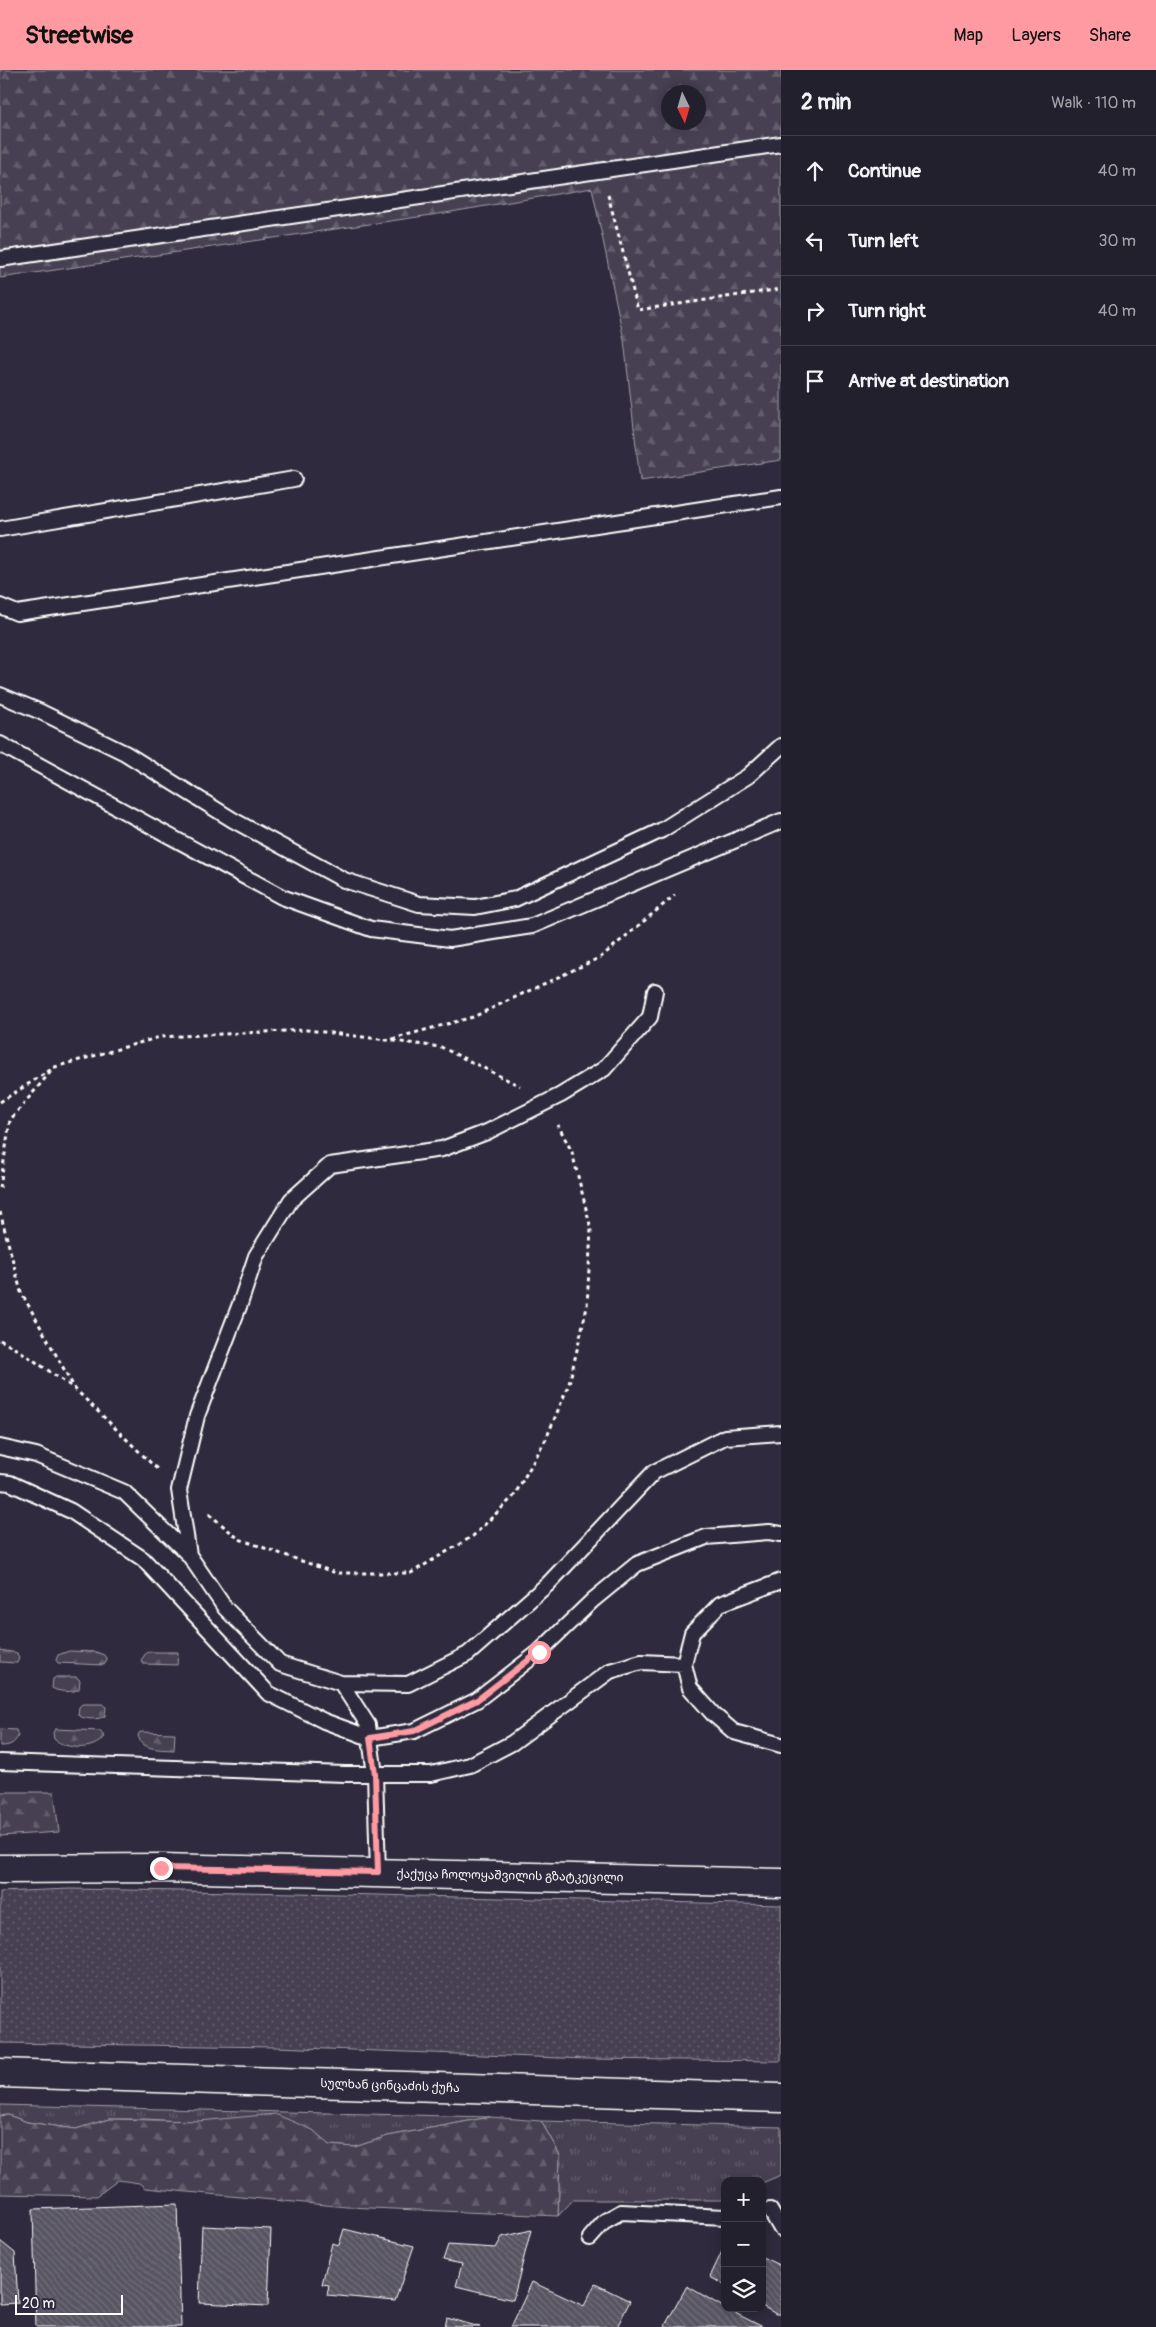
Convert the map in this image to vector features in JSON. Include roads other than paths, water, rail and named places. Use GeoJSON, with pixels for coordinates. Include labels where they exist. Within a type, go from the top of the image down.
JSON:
{"type":"FeatureCollection","features":[{"type":"Feature","properties":{"kind":"main road","name":"ქაქუცა ჩოლოყაშვილის გზატკეცილი"},"geometry":{"type":"LineString","coordinates":[[0,1869],[161,1868],[781,1882]]}},
{"type":"Feature","properties":{"kind":"main road","name":"სულხან ცინცაძის ქუჩა"},"geometry":{"type":"LineString","coordinates":[[0,2074],[781,2098]]}},
{"type":"Feature","properties":{"kind":"lane"},"geometry":{"type":"LineString","coordinates":[[0,259],[781,144]]}},
{"type":"Feature","properties":{"kind":"lane"},"geometry":{"type":"LineString","coordinates":[[0,529],[294,479]]}},
{"type":"Feature","properties":{"kind":"lane"},"geometry":{"type":"LineString","coordinates":[[0,606],[18,613],[781,497]]}},
{"type":"Feature","properties":{"kind":"lane"},"geometry":{"type":"LineString","coordinates":[[0,695],[41,712],[125,753],[233,820],[344,880],[419,904],[475,907],[515,899],[662,830],[748,776],[781,746]]}},
{"type":"Feature","properties":{"kind":"lane"},"geometry":{"type":"LineString","coordinates":[[0,744],[282,896],[371,929],[450,938],[532,926],[781,821]]}},
{"type":"Feature","properties":{"kind":"lane"},"geometry":{"type":"LineString","coordinates":[[189,1555],[179,1490],[197,1416],[240,1304],[256,1256],[291,1200],[330,1165],[442,1149],[487,1132],[546,1103],[604,1069],[650,1017],[655,991]]}},
{"type":"Feature","properties":{"kind":"lane"},"geometry":{"type":"LineString","coordinates":[[0,1447],[36,1455],[124,1492],[189,1555],[225,1608],[280,1664],[340,1684],[408,1684],[468,1654],[548,1584],[654,1472],[725,1437],[781,1433]]}},
{"type":"Feature","properties":{"kind":"lane"},"geometry":{"type":"LineString","coordinates":[[0,1482],[10,1483],[70,1511],[143,1559],[268,1693],[324,1721],[370,1738],[414,1731],[477,1700],[539,1652],[593,1600],[637,1564],[706,1537],[769,1532],[781,1534]]}},
{"type":"Feature","properties":{"kind":"lane"},"geometry":{"type":"LineString","coordinates":[[781,1581],[720,1604],[692,1633],[684,1664],[690,1688],[713,1714],[734,1732],[781,1745]]}},
{"type":"Feature","properties":{"kind":"lane"},"geometry":{"type":"LineString","coordinates":[[0,1762],[375,1774],[431,1774],[470,1765],[512,1743],[610,1671],[641,1662],[684,1664]]}},
{"type":"Feature","properties":{"kind":"lane"},"geometry":{"type":"LineString","coordinates":[[340,1684],[368,1725],[375,1774],[378,1872]]}},
{"type":"Feature","properties":{"kind":"lane"},"geometry":{"type":"LineString","coordinates":[[771,2208],[781,2229]]}},
{"type":"Feature","properties":{"kind":"lane"},"geometry":{"type":"LineString","coordinates":[[590,2238],[605,2221],[621,2212],[721,2217]]}}]}
